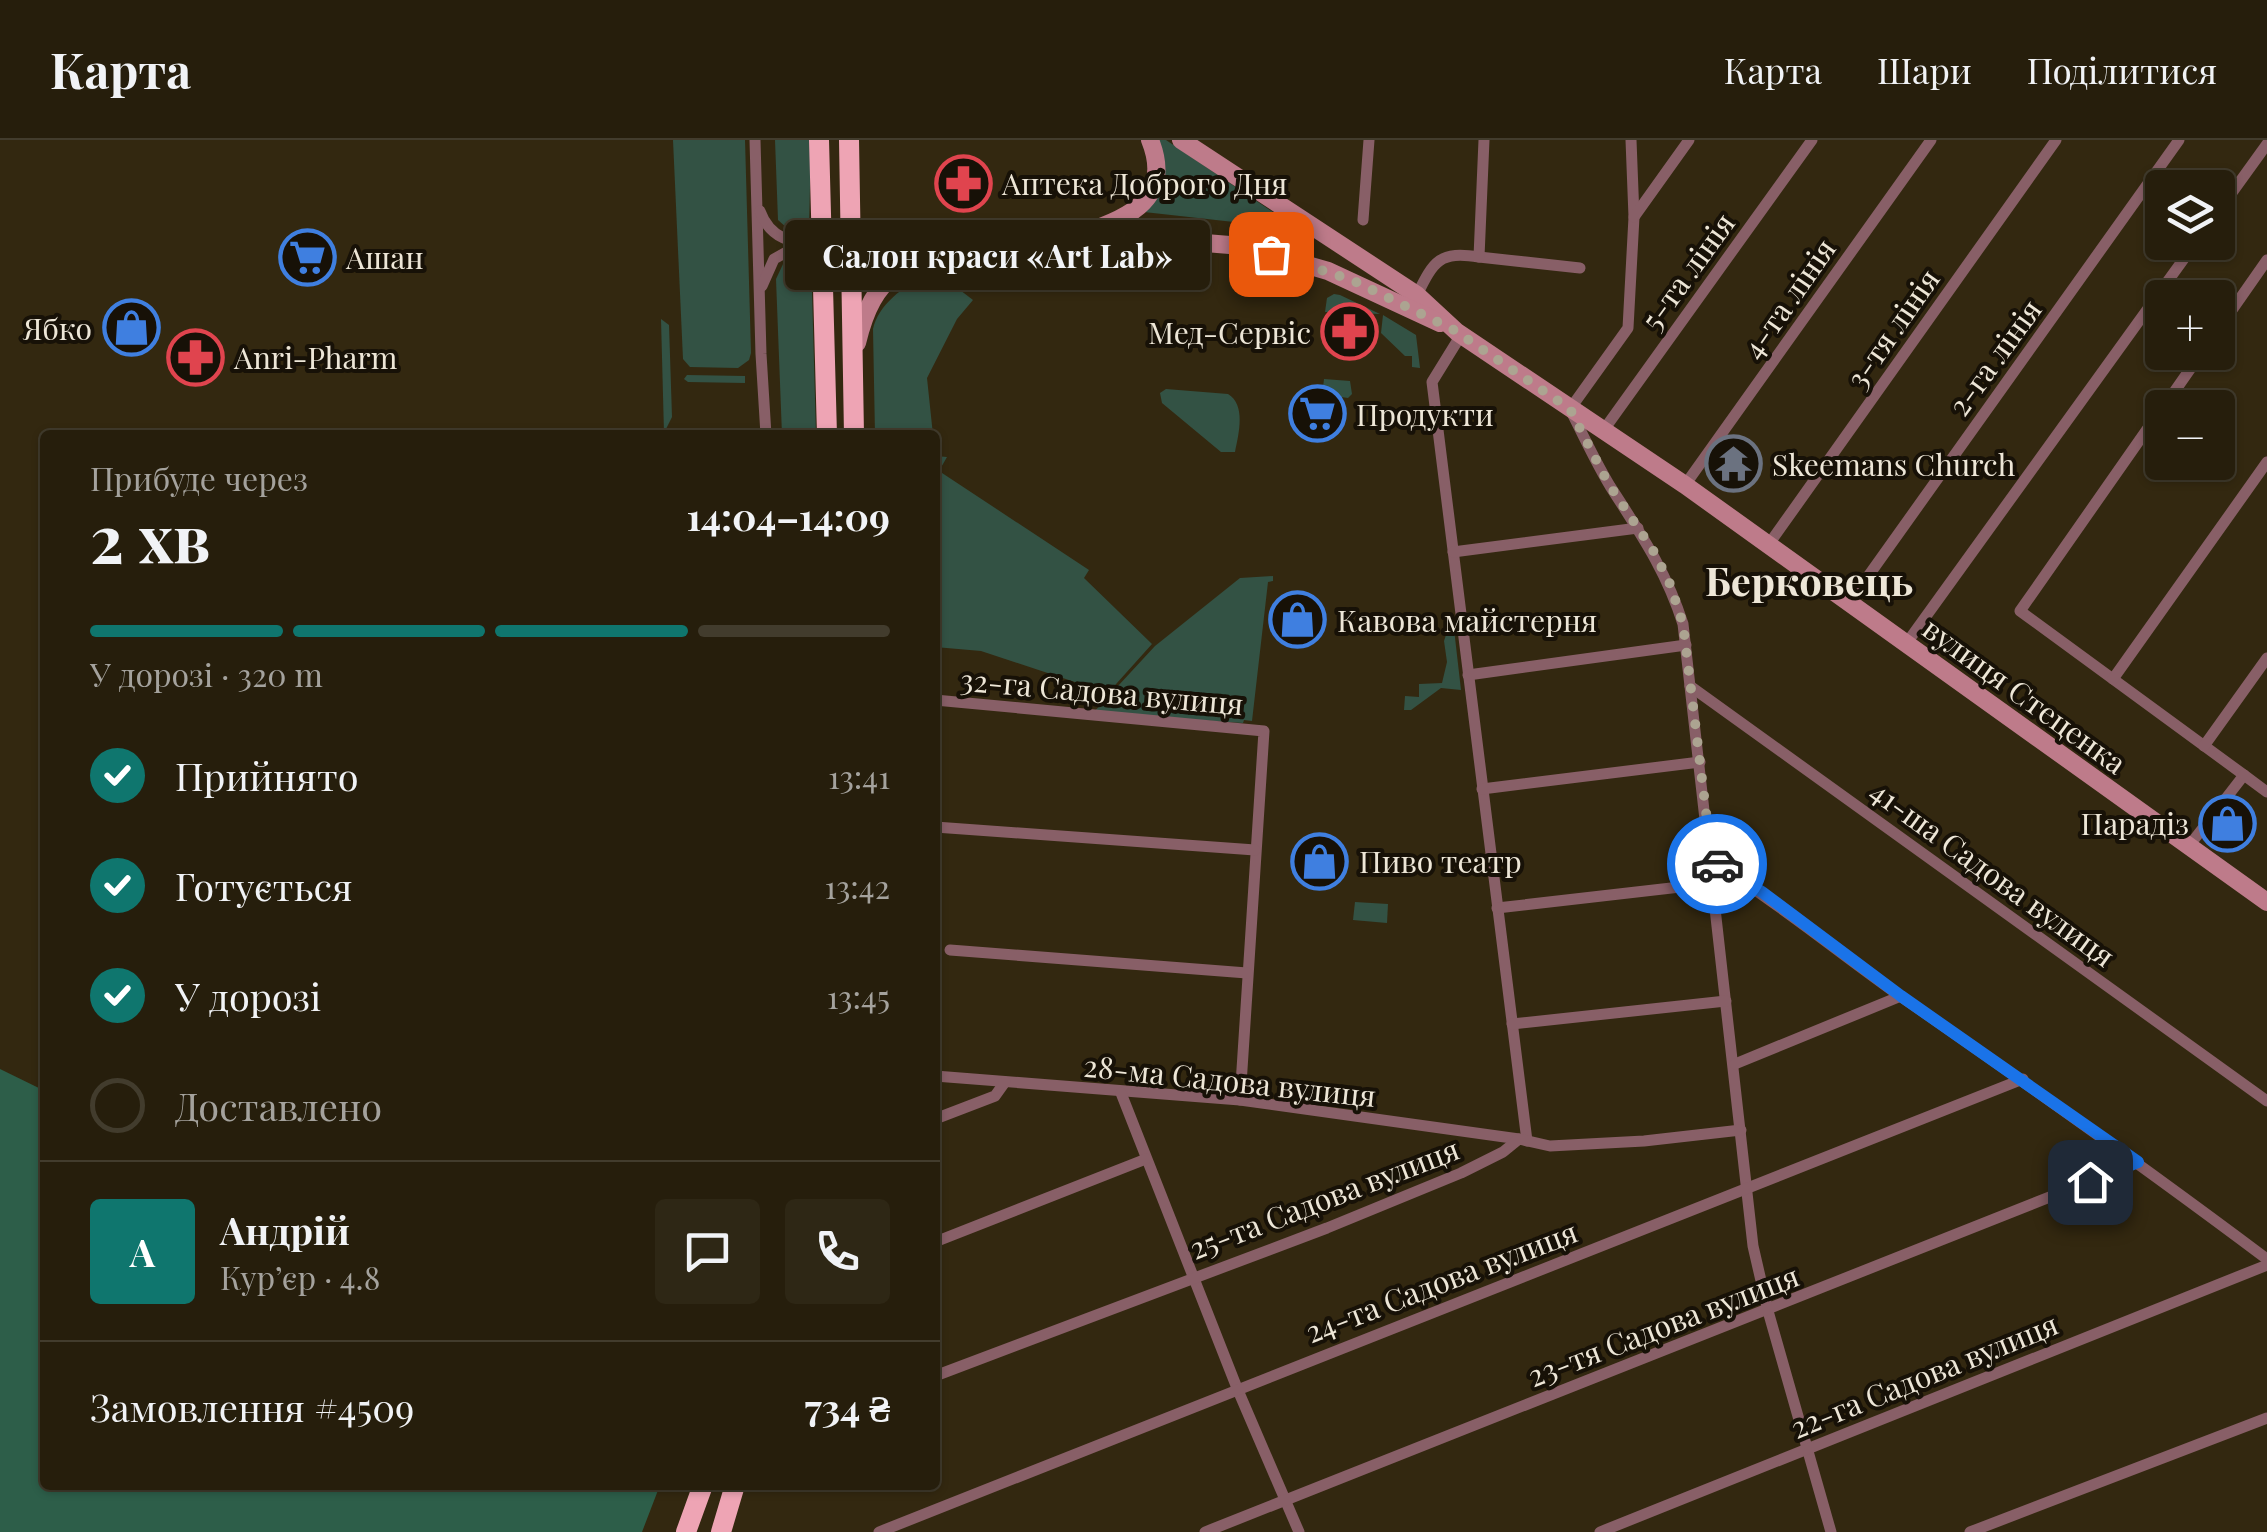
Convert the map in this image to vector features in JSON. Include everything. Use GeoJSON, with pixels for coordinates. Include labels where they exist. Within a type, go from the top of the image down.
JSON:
{"type":"FeatureCollection","features":[{"type":"Feature","properties":{"kind":"highway"},"geometry":{"type":"LineString","coordinates":[[818,140],[809,245],[827,430]]}},
{"type":"Feature","properties":{"kind":"highway"},"geometry":{"type":"LineString","coordinates":[[849,140],[854,430]]}},
{"type":"Feature","properties":{"kind":"highway"},"geometry":{"type":"LineString","coordinates":[[686,1532],[700,1490]]}},
{"type":"Feature","properties":{"kind":"highway"},"geometry":{"type":"LineString","coordinates":[[721,1532],[734,1490]]}},
{"type":"Feature","properties":{"kind":"main road"},"geometry":{"type":"LineString","coordinates":[[809,245],[1063,238],[1118,222],[1142,205],[1154,188],[1158,171],[1150,140]]}},
{"type":"Feature","properties":{"kind":"main road","name":"вулиця Стеценка"},"geometry":{"type":"LineString","coordinates":[[1181,140],[1418,294],[1457,332]]}},
{"type":"Feature","properties":{"kind":"main road","name":"вулиця Стеценка"},"geometry":{"type":"LineString","coordinates":[[1063,238],[1190,240],[1242,246],[1342,276],[1457,332],[1769,544],[2267,902]]}},
{"type":"Feature","properties":{"kind":"main road"},"geometry":{"type":"LineString","coordinates":[[851,367],[866,306],[902,269],[1003,240]]}},
{"type":"Feature","properties":{"kind":"street"},"geometry":{"type":"LineString","coordinates":[[755,140],[766,430]]}},
{"type":"Feature","properties":{"kind":"street"},"geometry":{"type":"LineString","coordinates":[[1363,220],[1369,140]]}},
{"type":"Feature","properties":{"kind":"street"},"geometry":{"type":"LineString","coordinates":[[1479,256],[1484,140]]}},
{"type":"Feature","properties":{"kind":"street"},"geometry":{"type":"LineString","coordinates":[[1631,140],[1634,217],[1628,328],[1570,409],[1608,483],[1670,584],[1683,624],[1753,1246],[1830,1532]]}},
{"type":"Feature","properties":{"kind":"street"},"geometry":{"type":"LineString","coordinates":[[1634,217],[1689,140]]}},
{"type":"Feature","properties":{"kind":"street","name":"5-та лінія"},"geometry":{"type":"LineString","coordinates":[[1603,431],[1812,140]]}},
{"type":"Feature","properties":{"kind":"street","name":"4-та лінія"},"geometry":{"type":"LineString","coordinates":[[1685,485],[1932,140]]}},
{"type":"Feature","properties":{"kind":"street","name":"3-тя лінія"},"geometry":{"type":"LineString","coordinates":[[1769,544],[2056,140]]}},
{"type":"Feature","properties":{"kind":"street","name":"2-га лінія"},"geometry":{"type":"LineString","coordinates":[[1849,602],[2179,140]]}},
{"type":"Feature","properties":{"kind":"street"},"geometry":{"type":"LineString","coordinates":[[2235,188],[2267,144]]}},
{"type":"Feature","properties":{"kind":"street"},"geometry":{"type":"LineString","coordinates":[[755,192],[769,228],[809,245]]}},
{"type":"Feature","properties":{"kind":"street"},"geometry":{"type":"LineString","coordinates":[[759,300],[769,266],[780,254],[809,245]]}},
{"type":"Feature","properties":{"kind":"street"},"geometry":{"type":"LineString","coordinates":[[1418,294],[1438,260],[1452,253],[1580,268]]}},
{"type":"Feature","properties":{"kind":"street"},"geometry":{"type":"LineString","coordinates":[[1906,644],[2183,260]]}},
{"type":"Feature","properties":{"kind":"street"},"geometry":{"type":"LineString","coordinates":[[2235,306],[2267,260]]}},
{"type":"Feature","properties":{"kind":"street"},"geometry":{"type":"LineString","coordinates":[[1457,332],[1432,382],[1523,1140],[1550,1146],[1574,1145],[1741,1130]]}},
{"type":"Feature","properties":{"kind":"street"},"geometry":{"type":"LineString","coordinates":[[2145,432],[2020,608],[2023,616],[2267,792]]}},
{"type":"Feature","properties":{"kind":"street"},"geometry":{"type":"LineString","coordinates":[[2114,679],[2267,462]]}},
{"type":"Feature","properties":{"kind":"street"},"geometry":{"type":"LineString","coordinates":[[1453,552],[1638,528]]}},
{"type":"Feature","properties":{"kind":"street"},"geometry":{"type":"LineString","coordinates":[[1468,675],[1686,645]]}},
{"type":"Feature","properties":{"kind":"street"},"geometry":{"type":"LineString","coordinates":[[2204,746],[2267,658]]}},
{"type":"Feature","properties":{"kind":"street","name":"41-ша Садова вулиця"},"geometry":{"type":"LineString","coordinates":[[1690,686],[2267,1101]]}},
{"type":"Feature","properties":{"kind":"street","name":"32-га Садова вулиця"},"geometry":{"type":"LineString","coordinates":[[940,700],[1264,732],[1256,850]]}},
{"type":"Feature","properties":{"kind":"street"},"geometry":{"type":"LineString","coordinates":[[1482,789],[1700,762]]}},
{"type":"Feature","properties":{"kind":"street"},"geometry":{"type":"LineString","coordinates":[[2190,846],[2244,775]]}},
{"type":"Feature","properties":{"kind":"street"},"geometry":{"type":"LineString","coordinates":[[940,827],[1256,850],[1240,1100]]}},
{"type":"Feature","properties":{"kind":"street"},"geometry":{"type":"LineString","coordinates":[[1712,861],[1762,892],[1901,996],[2138,1162],[2267,1262]]}},
{"type":"Feature","properties":{"kind":"street"},"geometry":{"type":"LineString","coordinates":[[1497,908],[1714,883]]}},
{"type":"Feature","properties":{"kind":"street"},"geometry":{"type":"LineString","coordinates":[[950,950],[1246,973]]}},
{"type":"Feature","properties":{"kind":"street"},"geometry":{"type":"LineString","coordinates":[[1735,1064],[1901,996]]}},
{"type":"Feature","properties":{"kind":"street"},"geometry":{"type":"LineString","coordinates":[[1512,1024],[1726,1001]]}},
{"type":"Feature","properties":{"kind":"street","name":"28-ма Садова вулиця"},"geometry":{"type":"LineString","coordinates":[[940,1076],[1240,1100],[1523,1140]]}},
{"type":"Feature","properties":{"kind":"street","name":"24-та Садова вулиця"},"geometry":{"type":"LineString","coordinates":[[879,1532],[2023,1079]]}},
{"type":"Feature","properties":{"kind":"street"},"geometry":{"type":"LineString","coordinates":[[940,1117],[995,1096],[1005,1082]]}},
{"type":"Feature","properties":{"kind":"street"},"geometry":{"type":"LineString","coordinates":[[1121,1093],[1299,1532]]}},
{"type":"Feature","properties":{"kind":"street","name":"25-та Садова вулиця"},"geometry":{"type":"LineString","coordinates":[[940,1374],[1327,1228],[1461,1172],[1523,1140]]}},
{"type":"Feature","properties":{"kind":"street"},"geometry":{"type":"LineString","coordinates":[[940,1240],[1146,1159]]}},
{"type":"Feature","properties":{"kind":"street","name":"23-тя Садова вулиця"},"geometry":{"type":"LineString","coordinates":[[1205,1532],[2138,1162]]}},
{"type":"Feature","properties":{"kind":"street","name":"22-га Садова вулиця"},"geometry":{"type":"LineString","coordinates":[[1600,1532],[2267,1262]]}},
{"type":"Feature","properties":{"kind":"street"},"geometry":{"type":"LineString","coordinates":[[1970,1532],[2267,1418]]}},
{"type":"Feature","properties":{"kind":"green space"},"geometry":{"type":"Polygon","coordinates":[[[673,140],[745,140],[751,353],[749,360],[738,368],[690,367],[683,359],[673,140]]]}},
{"type":"Feature","properties":{"kind":"green space"},"geometry":{"type":"Polygon","coordinates":[[[775,140],[811,140],[809,230],[787,228],[778,220],[775,140]]]}},
{"type":"Feature","properties":{"kind":"green space"},"geometry":{"type":"Polygon","coordinates":[[[1157,140],[1166,140],[1298,229],[1144,212],[1157,140]]]}},
{"type":"Feature","properties":{"kind":"green space"},"geometry":{"type":"Polygon","coordinates":[[[796,256],[811,256],[816,430],[782,430],[776,279],[784,262],[796,256]]]}},
{"type":"Feature","properties":{"kind":"green space"},"geometry":{"type":"Polygon","coordinates":[[[1271,272],[1307,282],[1308,292],[1270,288],[1271,272]]]}},
{"type":"Feature","properties":{"kind":"green space"},"geometry":{"type":"Polygon","coordinates":[[[926,277],[943,277],[973,300],[957,319],[927,378],[932,430],[875,430],[873,329],[880,312],[909,285],[926,277]]]}},
{"type":"Feature","properties":{"kind":"green space"},"geometry":{"type":"Polygon","coordinates":[[[1334,294],[1380,314],[1325,312],[1327,298],[1334,294]]]}},
{"type":"Feature","properties":{"kind":"green space"},"geometry":{"type":"Polygon","coordinates":[[[1383,315],[1416,335],[1420,368],[1412,367],[1412,356],[1405,356],[1381,333],[1383,315]]]}},
{"type":"Feature","properties":{"kind":"green space"},"geometry":{"type":"Polygon","coordinates":[[[661,319],[669,325],[672,417],[664,430],[661,319]]]}},
{"type":"Feature","properties":{"kind":"green space"},"geometry":{"type":"Polygon","coordinates":[[[687,375],[745,376],[745,383],[688,382],[684,379],[687,375]]]}},
{"type":"Feature","properties":{"kind":"green space"},"geometry":{"type":"Polygon","coordinates":[[[1324,379],[1350,381],[1352,394],[1348,398],[1313,393],[1312,388],[1323,388],[1324,379]]]}},
{"type":"Feature","properties":{"kind":"green space"},"geometry":{"type":"Polygon","coordinates":[[[1166,389],[1228,394],[1234,399],[1240,420],[1235,452],[1221,452],[1162,403],[1160,393],[1166,389]]]}},
{"type":"Feature","properties":{"kind":"green space"},"geometry":{"type":"Polygon","coordinates":[[[940,472],[1089,570],[1084,578],[1152,644],[1108,693],[981,651],[940,647],[940,472]]]}},
{"type":"Feature","properties":{"kind":"green space"},"geometry":{"type":"Polygon","coordinates":[[[1273,576],[1273,581],[1268,582],[1252,721],[1093,713],[1155,646],[1240,578],[1273,576]]]}},
{"type":"Feature","properties":{"kind":"green space"},"geometry":{"type":"Polygon","coordinates":[[[1448,629],[1454,629],[1461,690],[1441,688],[1411,710],[1404,710],[1405,696],[1419,697],[1419,684],[1442,683],[1448,629]]]}},
{"type":"Feature","properties":{"kind":"green space"},"geometry":{"type":"Polygon","coordinates":[[[1355,902],[1388,904],[1387,923],[1353,920],[1355,902]]]}},
{"type":"Feature","properties":{"kind":"green space"},"geometry":{"type":"Polygon","coordinates":[[[0,1069],[40,1089],[40,1490],[658,1490],[642,1532],[0,1532],[0,1069]]]}},
{"type":"Feature","properties":{"kind":"way so far"},"geometry":{"type":"LineString","coordinates":[[1271,254],[1352,280],[1454,330],[1570,409],[1608,483],[1654,552],[1683,624],[1712,861],[1717,864]]}},
{"type":"Feature","properties":{"kind":"place","name":"Аптека Доброго Дня"},"geometry":{"type":"Point","coordinates":[963,183]}},
{"type":"Feature","properties":{"kind":"place","name":"Салон краси «Art Lab»"},"geometry":{"type":"Point","coordinates":[1271,254]}},
{"type":"Feature","properties":{"kind":"place","name":"Ашан"},"geometry":{"type":"Point","coordinates":[307,257]}},
{"type":"Feature","properties":{"kind":"place","name":"Ябко"},"geometry":{"type":"Point","coordinates":[131,328]}},
{"type":"Feature","properties":{"kind":"place","name":"Мед-Сервіс"},"geometry":{"type":"Point","coordinates":[1350,332]}},
{"type":"Feature","properties":{"kind":"place","name":"Anri-Pharm"},"geometry":{"type":"Point","coordinates":[195,357]}},
{"type":"Feature","properties":{"kind":"place","name":"Продукти"},"geometry":{"type":"Point","coordinates":[1317,414]}},
{"type":"Feature","properties":{"kind":"place","name":"Skeemans Church"},"geometry":{"type":"Point","coordinates":[1733,464]}},
{"type":"Feature","properties":{"kind":"place","name":"Кавова майстерня"},"geometry":{"type":"Point","coordinates":[1298,620]}},
{"type":"Feature","properties":{"kind":"place","name":"Парадіз"},"geometry":{"type":"Point","coordinates":[2228,823]}},
{"type":"Feature","properties":{"kind":"place","name":"Пиво театр"},"geometry":{"type":"Point","coordinates":[1320,861]}},
{"type":"Feature","properties":{"kind":"district","name":"Берковець"},"geometry":{"type":"Point","coordinates":[1809,579]}},
{"type":"Feature","properties":{"kind":"route"},"geometry":{"type":"LineString","coordinates":[[1717,864],[1762,892],[1901,996],[2138,1162],[2090,1182]]}}]}
